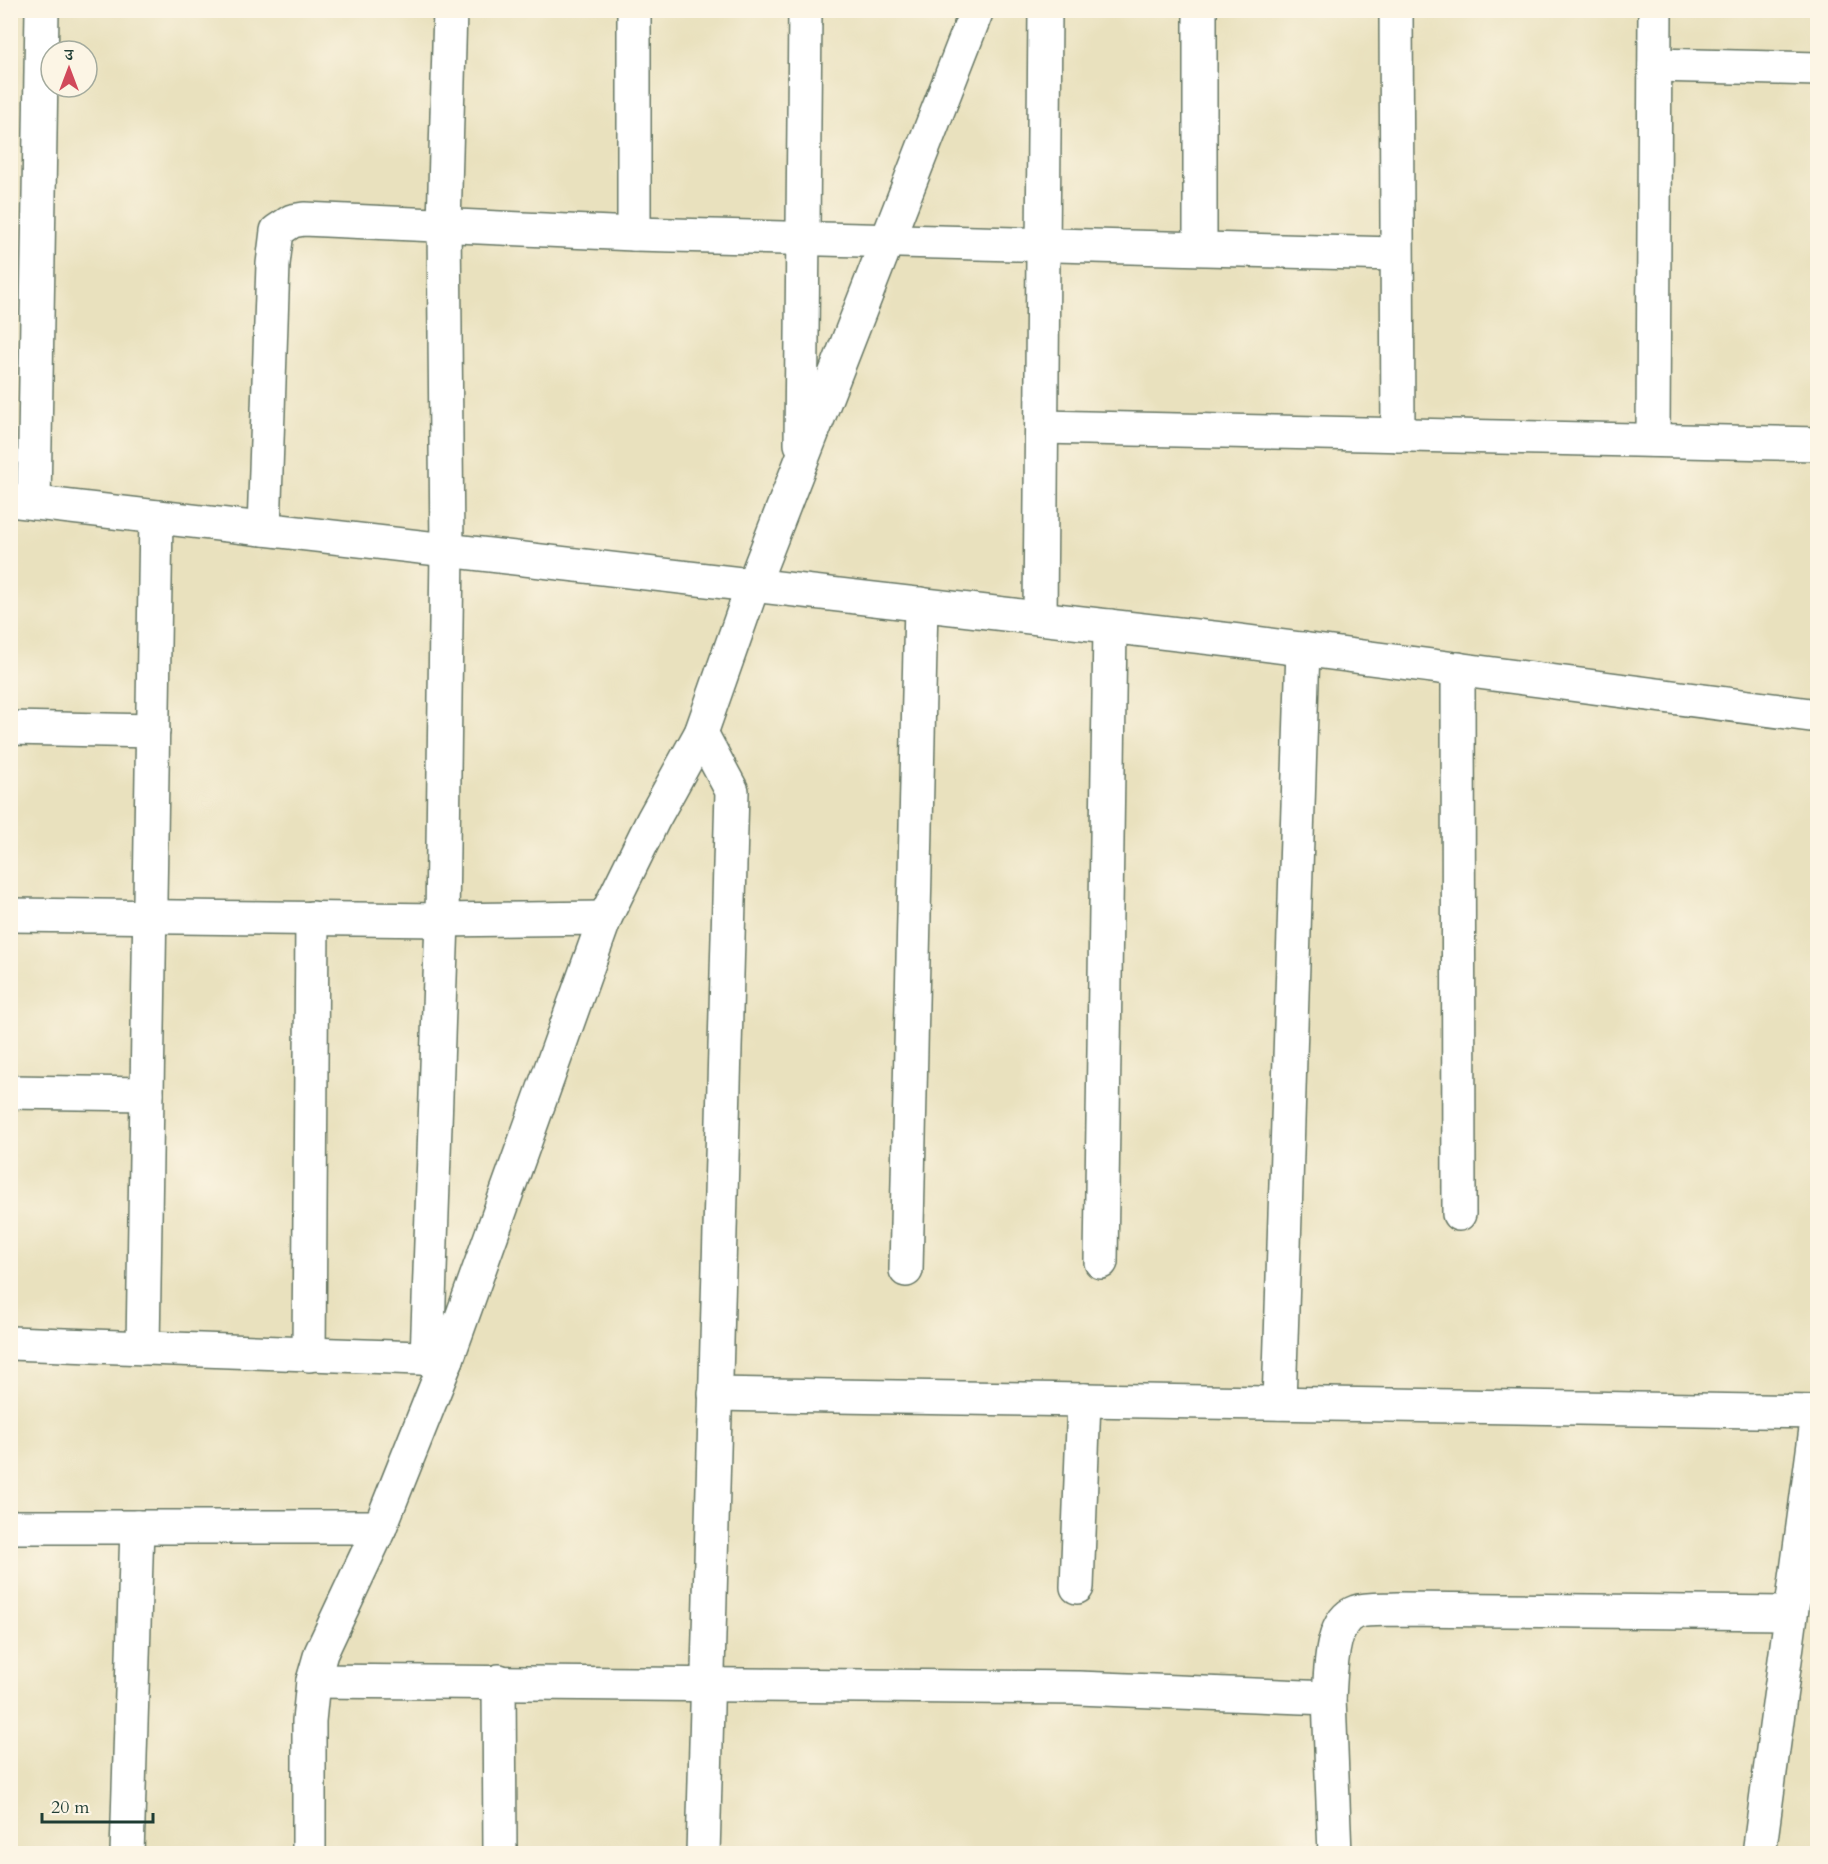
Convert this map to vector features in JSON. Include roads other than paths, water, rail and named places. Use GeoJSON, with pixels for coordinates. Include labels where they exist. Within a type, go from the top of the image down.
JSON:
{"type":"FeatureCollection","features":[{"type":"Feature","properties":{"kind":"street"},"geometry":{"type":"LineString","coordinates":[[42,10],[22,501],[1303,649],[1818,716]]}},
{"type":"Feature","properties":{"kind":"street"},"geometry":{"type":"LineString","coordinates":[[437,1359],[447,550],[444,224],[450,10]]}},
{"type":"Feature","properties":{"kind":"street"},"geometry":{"type":"LineString","coordinates":[[634,10],[634,234]]}},
{"type":"Feature","properties":{"kind":"street"},"geometry":{"type":"LineString","coordinates":[[801,462],[805,10]]}},
{"type":"Feature","properties":{"kind":"street"},"geometry":{"type":"LineString","coordinates":[[309,1854],[309,1721],[313,1681],[321,1653],[380,1527],[437,1359],[605,918],[652,820],[701,733],[753,585],[977,10]]}},
{"type":"Feature","properties":{"kind":"street"},"geometry":{"type":"LineString","coordinates":[[1040,618],[1045,10]]}},
{"type":"Feature","properties":{"kind":"street"},"geometry":{"type":"LineString","coordinates":[[1200,10],[1200,248]]}},
{"type":"Feature","properties":{"kind":"street"},"geometry":{"type":"LineString","coordinates":[[1396,10],[1395,254],[1398,435]]}},
{"type":"Feature","properties":{"kind":"street"},"geometry":{"type":"LineString","coordinates":[[1653,440],[1655,10]]}},
{"type":"Feature","properties":{"kind":"street"},"geometry":{"type":"LineString","coordinates":[[1655,65],[1818,69]]}},
{"type":"Feature","properties":{"kind":"street"},"geometry":{"type":"LineString","coordinates":[[264,529],[273,264],[278,231],[292,221],[304,219],[444,224],[634,234],[1395,254]]}},
{"type":"Feature","properties":{"kind":"street"},"geometry":{"type":"LineString","coordinates":[[1042,427],[1818,444]]}},
{"type":"Feature","properties":{"kind":"street"},"geometry":{"type":"LineString","coordinates":[[143,1348],[156,517]]}},
{"type":"Feature","properties":{"kind":"street"},"geometry":{"type":"LineString","coordinates":[[906,1270],[921,604]]}},
{"type":"Feature","properties":{"kind":"street"},"geometry":{"type":"LineString","coordinates":[[1101,1262],[1110,626]]}},
{"type":"Feature","properties":{"kind":"street"},"geometry":{"type":"LineString","coordinates":[[1279,1403],[1303,649]]}},
{"type":"Feature","properties":{"kind":"street"},"geometry":{"type":"LineString","coordinates":[[1458,669],[1460,1214]]}},
{"type":"Feature","properties":{"kind":"street"},"geometry":{"type":"LineString","coordinates":[[10,728],[153,731]]}},
{"type":"Feature","properties":{"kind":"street"},"geometry":{"type":"LineString","coordinates":[[701,733],[732,791],[703,1854]]}},
{"type":"Feature","properties":{"kind":"street"},"geometry":{"type":"LineString","coordinates":[[10,915],[442,920],[605,918]]}},
{"type":"Feature","properties":{"kind":"street"},"geometry":{"type":"LineString","coordinates":[[309,1354],[312,918]]}},
{"type":"Feature","properties":{"kind":"street"},"geometry":{"type":"LineString","coordinates":[[10,1092],[147,1094]]}},
{"type":"Feature","properties":{"kind":"street"},"geometry":{"type":"LineString","coordinates":[[10,1343],[437,1359]]}},
{"type":"Feature","properties":{"kind":"street"},"geometry":{"type":"LineString","coordinates":[[715,1394],[1818,1413],[1759,1854]]}},
{"type":"Feature","properties":{"kind":"street"},"geometry":{"type":"LineString","coordinates":[[1077,1587],[1084,1400]]}},
{"type":"Feature","properties":{"kind":"street"},"geometry":{"type":"LineString","coordinates":[[10,1527],[380,1527]]}},
{"type":"Feature","properties":{"kind":"street"},"geometry":{"type":"LineString","coordinates":[[127,1854],[137,1527]]}},
{"type":"Feature","properties":{"kind":"street"},"geometry":{"type":"LineString","coordinates":[[1335,1854],[1329,1698],[1334,1640],[1342,1623],[1355,1612],[1398,1609],[1791,1613]]}},
{"type":"Feature","properties":{"kind":"street"},"geometry":{"type":"LineString","coordinates":[[313,1681],[1078,1688],[1329,1698]]}},
{"type":"Feature","properties":{"kind":"street"},"geometry":{"type":"LineString","coordinates":[[499,1681],[500,1854]]}}]}
